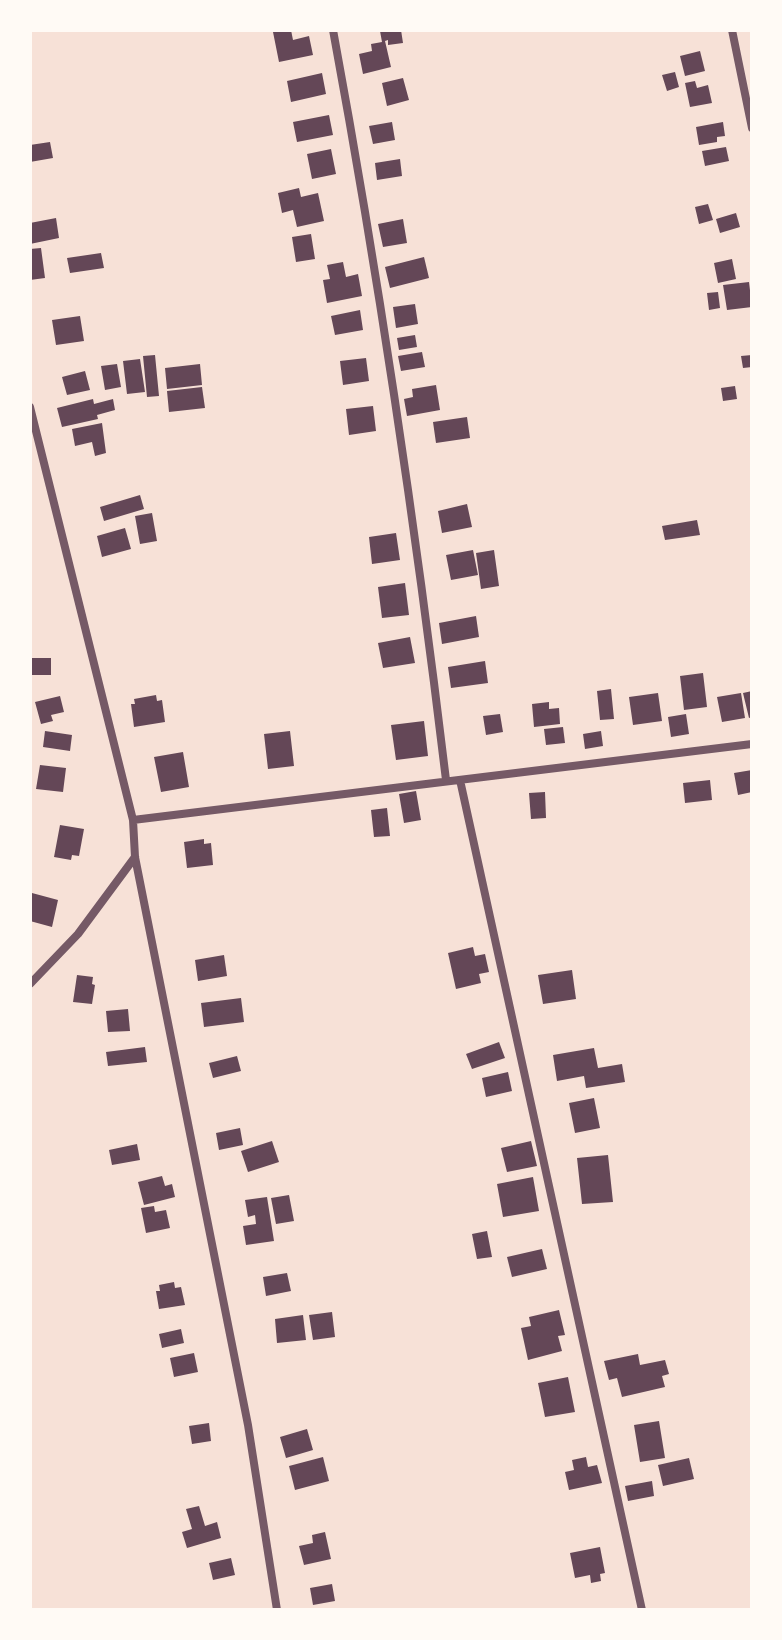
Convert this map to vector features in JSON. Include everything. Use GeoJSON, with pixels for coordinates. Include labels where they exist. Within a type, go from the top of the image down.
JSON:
{"type":"FeatureCollection","features":[{"type":"Feature","properties":{"kind":"street"},"geometry":{"type":"LineString","coordinates":[[333,30],[371,238],[432,661],[446,780]]}},
{"type":"Feature","properties":{"kind":"street"},"geometry":{"type":"LineString","coordinates":[[732,30],[752,128]]}},
{"type":"Feature","properties":{"kind":"street"},"geometry":{"type":"LineString","coordinates":[[30,407],[133,820],[135,857],[248,1425],[277,1610]]}},
{"type":"Feature","properties":{"kind":"street"},"geometry":{"type":"LineString","coordinates":[[133,820],[752,744]]}},
{"type":"Feature","properties":{"kind":"street"},"geometry":{"type":"LineString","coordinates":[[460,780],[642,1610]]}},
{"type":"Feature","properties":{"kind":"street"},"geometry":{"type":"LineString","coordinates":[[32,978],[78,934],[135,857]]}},
{"type":"Feature","properties":{"kind":"building"},"geometry":{"type":"Polygon","coordinates":[[[291,30],[293,40],[309,36],[313,55],[279,62],[273,32],[291,30]]]}},
{"type":"Feature","properties":{"kind":"building"},"geometry":{"type":"Polygon","coordinates":[[[401,30],[403,43],[388,45],[388,40],[385,41],[391,67],[363,74],[359,54],[372,51],[371,44],[382,42],[380,31],[401,30]]]}},
{"type":"Feature","properties":{"kind":"building"},"geometry":{"type":"Polygon","coordinates":[[[700,51],[705,71],[685,76],[680,56],[700,51]]]}},
{"type":"Feature","properties":{"kind":"building"},"geometry":{"type":"Polygon","coordinates":[[[675,72],[679,87],[667,91],[662,75],[675,72]]]}},
{"type":"Feature","properties":{"kind":"building"},"geometry":{"type":"Polygon","coordinates":[[[322,73],[326,94],[291,102],[287,81],[322,73]]]}},
{"type":"Feature","properties":{"kind":"building"},"geometry":{"type":"Polygon","coordinates":[[[403,78],[409,100],[387,106],[382,83],[403,78]]]}},
{"type":"Feature","properties":{"kind":"building"},"geometry":{"type":"Polygon","coordinates":[[[695,81],[697,88],[708,85],[712,103],[690,107],[685,83],[695,81]]]}},
{"type":"Feature","properties":{"kind":"building"},"geometry":{"type":"Polygon","coordinates":[[[329,115],[333,135],[297,142],[293,122],[329,115]]]}},
{"type":"Feature","properties":{"kind":"building"},"geometry":{"type":"Polygon","coordinates":[[[392,122],[395,140],[373,144],[369,126],[392,122]]]}},
{"type":"Feature","properties":{"kind":"building"},"geometry":{"type":"Polygon","coordinates":[[[723,122],[725,136],[717,137],[717,142],[699,145],[696,127],[723,122]]]}},
{"type":"Feature","properties":{"kind":"building"},"geometry":{"type":"Polygon","coordinates":[[[50,142],[53,158],[30,162],[30,145],[50,142]]]}},
{"type":"Feature","properties":{"kind":"building"},"geometry":{"type":"Polygon","coordinates":[[[726,147],[729,161],[705,166],[702,151],[726,147]]]}},
{"type":"Feature","properties":{"kind":"building"},"geometry":{"type":"Polygon","coordinates":[[[331,149],[336,174],[312,179],[307,154],[331,149]]]}},
{"type":"Feature","properties":{"kind":"building"},"geometry":{"type":"Polygon","coordinates":[[[400,159],[402,176],[377,180],[375,163],[400,159]]]}},
{"type":"Feature","properties":{"kind":"building"},"geometry":{"type":"Polygon","coordinates":[[[299,188],[301,197],[318,193],[324,221],[297,227],[293,210],[282,213],[278,193],[299,188]]]}},
{"type":"Feature","properties":{"kind":"building"},"geometry":{"type":"Polygon","coordinates":[[[708,204],[713,220],[699,224],[695,207],[708,204]]]}},
{"type":"Feature","properties":{"kind":"building"},"geometry":{"type":"Polygon","coordinates":[[[736,213],[740,227],[720,233],[716,219],[736,213]]]}},
{"type":"Feature","properties":{"kind":"building"},"geometry":{"type":"Polygon","coordinates":[[[56,218],[59,238],[30,244],[30,223],[56,218]]]}},
{"type":"Feature","properties":{"kind":"building"},"geometry":{"type":"Polygon","coordinates":[[[403,219],[407,243],[383,247],[378,224],[403,219]]]}},
{"type":"Feature","properties":{"kind":"building"},"geometry":{"type":"Polygon","coordinates":[[[311,234],[315,259],[296,262],[292,237],[311,234]]]}},
{"type":"Feature","properties":{"kind":"building"},"geometry":{"type":"Polygon","coordinates":[[[41,248],[45,278],[30,280],[30,249],[41,248]]]}},
{"type":"Feature","properties":{"kind":"building"},"geometry":{"type":"Polygon","coordinates":[[[101,253],[104,268],[70,273],[67,258],[101,253]]]}},
{"type":"Feature","properties":{"kind":"building"},"geometry":{"type":"Polygon","coordinates":[[[424,257],[429,278],[390,288],[385,267],[424,257]]]}},
{"type":"Feature","properties":{"kind":"building"},"geometry":{"type":"Polygon","coordinates":[[[732,259],[736,279],[718,283],[714,263],[732,259]]]}},
{"type":"Feature","properties":{"kind":"building"},"geometry":{"type":"Polygon","coordinates":[[[343,262],[346,277],[358,274],[362,296],[327,303],[323,280],[330,279],[327,265],[343,262]]]}},
{"type":"Feature","properties":{"kind":"building"},"geometry":{"type":"Polygon","coordinates":[[[749,282],[752,307],[727,310],[723,285],[749,282]]]}},
{"type":"Feature","properties":{"kind":"building"},"geometry":{"type":"Polygon","coordinates":[[[718,292],[720,308],[709,310],[707,293],[718,292]]]}},
{"type":"Feature","properties":{"kind":"building"},"geometry":{"type":"Polygon","coordinates":[[[415,304],[418,324],[396,328],[393,307],[415,304]]]}},
{"type":"Feature","properties":{"kind":"building"},"geometry":{"type":"Polygon","coordinates":[[[360,310],[363,330],[335,335],[331,316],[360,310]]]}},
{"type":"Feature","properties":{"kind":"building"},"geometry":{"type":"Polygon","coordinates":[[[80,316],[84,341],[56,345],[52,320],[80,316]]]}},
{"type":"Feature","properties":{"kind":"building"},"geometry":{"type":"Polygon","coordinates":[[[415,335],[417,347],[399,350],[397,338],[415,335]]]}},
{"type":"Feature","properties":{"kind":"building"},"geometry":{"type":"Polygon","coordinates":[[[422,352],[425,367],[401,371],[398,356],[422,352]]]}},
{"type":"Feature","properties":{"kind":"building"},"geometry":{"type":"Polygon","coordinates":[[[155,355],[159,396],[147,397],[143,356],[155,355]]]}},
{"type":"Feature","properties":{"kind":"building"},"geometry":{"type":"Polygon","coordinates":[[[752,355],[752,367],[743,368],[741,356],[752,355]]]}},
{"type":"Feature","properties":{"kind":"building"},"geometry":{"type":"Polygon","coordinates":[[[366,358],[369,381],[343,385],[340,361],[366,358]]]}},
{"type":"Feature","properties":{"kind":"building"},"geometry":{"type":"Polygon","coordinates":[[[140,359],[145,392],[127,394],[123,361],[140,359]]]}},
{"type":"Feature","properties":{"kind":"building"},"geometry":{"type":"Polygon","coordinates":[[[117,364],[121,387],[105,390],[101,366],[117,364]]]}},
{"type":"Feature","properties":{"kind":"building"},"geometry":{"type":"Polygon","coordinates":[[[200,364],[202,385],[167,389],[165,368],[200,364]]]}},
{"type":"Feature","properties":{"kind":"building"},"geometry":{"type":"Polygon","coordinates":[[[85,371],[90,390],[67,395],[62,377],[85,371]]]}},
{"type":"Feature","properties":{"kind":"building"},"geometry":{"type":"Polygon","coordinates":[[[436,385],[440,410],[407,416],[404,399],[413,397],[412,389],[436,385]]]}},
{"type":"Feature","properties":{"kind":"building"},"geometry":{"type":"Polygon","coordinates":[[[735,386],[737,399],[723,401],[721,388],[735,386]]]}},
{"type":"Feature","properties":{"kind":"building"},"geometry":{"type":"Polygon","coordinates":[[[202,387],[205,408],[169,412],[167,391],[202,387]]]}},
{"type":"Feature","properties":{"kind":"building"},"geometry":{"type":"Polygon","coordinates":[[[93,399],[94,404],[113,399],[115,410],[97,415],[98,419],[62,427],[57,408],[93,399]]]}},
{"type":"Feature","properties":{"kind":"building"},"geometry":{"type":"Polygon","coordinates":[[[373,406],[376,431],[349,435],[346,409],[373,406]]]}},
{"type":"Feature","properties":{"kind":"building"},"geometry":{"type":"Polygon","coordinates":[[[467,417],[470,438],[436,443],[433,422],[467,417]]]}},
{"type":"Feature","properties":{"kind":"building"},"geometry":{"type":"Polygon","coordinates":[[[102,423],[106,453],[95,456],[92,442],[75,446],[72,429],[102,423]]]}},
{"type":"Feature","properties":{"kind":"building"},"geometry":{"type":"Polygon","coordinates":[[[140,495],[144,509],[104,521],[100,507],[140,495]]]}},
{"type":"Feature","properties":{"kind":"building"},"geometry":{"type":"Polygon","coordinates":[[[467,504],[472,527],[442,533],[438,511],[467,504]]]}},
{"type":"Feature","properties":{"kind":"building"},"geometry":{"type":"Polygon","coordinates":[[[152,513],[157,541],[140,544],[135,516],[152,513]]]}},
{"type":"Feature","properties":{"kind":"building"},"geometry":{"type":"Polygon","coordinates":[[[697,520],[700,535],[665,540],[662,526],[697,520]]]}},
{"type":"Feature","properties":{"kind":"building"},"geometry":{"type":"Polygon","coordinates":[[[125,528],[131,549],[102,557],[97,536],[125,528]]]}},
{"type":"Feature","properties":{"kind":"building"},"geometry":{"type":"Polygon","coordinates":[[[396,533],[400,560],[372,564],[369,537],[396,533]]]}},
{"type":"Feature","properties":{"kind":"building"},"geometry":{"type":"Polygon","coordinates":[[[473,550],[478,575],[451,580],[446,555],[473,550]]]}},
{"type":"Feature","properties":{"kind":"building"},"geometry":{"type":"Polygon","coordinates":[[[494,550],[499,586],[481,589],[476,553],[494,550]]]}},
{"type":"Feature","properties":{"kind":"building"},"geometry":{"type":"Polygon","coordinates":[[[405,583],[409,615],[382,618],[378,587],[405,583]]]}},
{"type":"Feature","properties":{"kind":"building"},"geometry":{"type":"Polygon","coordinates":[[[476,616],[479,637],[442,644],[439,623],[476,616]]]}},
{"type":"Feature","properties":{"kind":"building"},"geometry":{"type":"Polygon","coordinates":[[[410,637],[415,663],[383,668],[378,643],[410,637]]]}},
{"type":"Feature","properties":{"kind":"building"},"geometry":{"type":"Polygon","coordinates":[[[30,658],[51,658],[51,675],[30,675],[30,658]]]}},
{"type":"Feature","properties":{"kind":"building"},"geometry":{"type":"Polygon","coordinates":[[[485,661],[488,683],[451,688],[448,667],[485,661]]]}},
{"type":"Feature","properties":{"kind":"building"},"geometry":{"type":"Polygon","coordinates":[[[703,673],[707,707],[684,710],[680,676],[703,673]]]}},
{"type":"Feature","properties":{"kind":"building"},"geometry":{"type":"Polygon","coordinates":[[[611,689],[614,719],[600,720],[597,691],[611,689]]]}},
{"type":"Feature","properties":{"kind":"building"},"geometry":{"type":"Polygon","coordinates":[[[752,691],[752,717],[749,718],[743,693],[752,691]]]}},
{"type":"Feature","properties":{"kind":"building"},"geometry":{"type":"Polygon","coordinates":[[[658,693],[662,721],[633,725],[629,697],[658,693]]]}},
{"type":"Feature","properties":{"kind":"building"},"geometry":{"type":"Polygon","coordinates":[[[741,693],[745,718],[722,722],[717,697],[741,693]]]}},
{"type":"Feature","properties":{"kind":"building"},"geometry":{"type":"Polygon","coordinates":[[[156,695],[157,701],[162,700],[165,722],[134,727],[131,704],[135,704],[134,699],[156,695]]]}},
{"type":"Feature","properties":{"kind":"building"},"geometry":{"type":"Polygon","coordinates":[[[60,696],[64,712],[51,715],[53,721],[41,724],[35,702],[60,696]]]}},
{"type":"Feature","properties":{"kind":"building"},"geometry":{"type":"Polygon","coordinates":[[[549,702],[549,709],[559,708],[560,724],[534,727],[532,704],[549,702]]]}},
{"type":"Feature","properties":{"kind":"building"},"geometry":{"type":"Polygon","coordinates":[[[500,714],[503,732],[486,735],[483,716],[500,714]]]}},
{"type":"Feature","properties":{"kind":"building"},"geometry":{"type":"Polygon","coordinates":[[[686,714],[689,734],[671,737],[668,717],[686,714]]]}},
{"type":"Feature","properties":{"kind":"building"},"geometry":{"type":"Polygon","coordinates":[[[424,721],[428,756],[396,760],[391,725],[424,721]]]}},
{"type":"Feature","properties":{"kind":"building"},"geometry":{"type":"Polygon","coordinates":[[[563,727],[565,743],[546,745],[544,729],[563,727]]]}},
{"type":"Feature","properties":{"kind":"building"},"geometry":{"type":"Polygon","coordinates":[[[45,731],[72,735],[70,751],[43,747],[45,731]]]}},
{"type":"Feature","properties":{"kind":"building"},"geometry":{"type":"Polygon","coordinates":[[[290,731],[294,766],[268,769],[264,734],[290,731]]]}},
{"type":"Feature","properties":{"kind":"building"},"geometry":{"type":"Polygon","coordinates":[[[601,731],[603,746],[585,749],[583,734],[601,731]]]}},
{"type":"Feature","properties":{"kind":"building"},"geometry":{"type":"Polygon","coordinates":[[[183,752],[189,787],[161,792],[154,757],[183,752]]]}},
{"type":"Feature","properties":{"kind":"building"},"geometry":{"type":"Polygon","coordinates":[[[40,765],[66,768],[63,792],[36,789],[40,765]]]}},
{"type":"Feature","properties":{"kind":"building"},"geometry":{"type":"Polygon","coordinates":[[[752,770],[752,792],[738,795],[734,773],[752,770]]]}},
{"type":"Feature","properties":{"kind":"building"},"geometry":{"type":"Polygon","coordinates":[[[710,780],[712,800],[685,803],[683,783],[710,780]]]}},
{"type":"Feature","properties":{"kind":"building"},"geometry":{"type":"Polygon","coordinates":[[[416,791],[421,820],[404,823],[399,794],[416,791]]]}},
{"type":"Feature","properties":{"kind":"building"},"geometry":{"type":"Polygon","coordinates":[[[545,792],[546,818],[531,819],[529,793],[545,792]]]}},
{"type":"Feature","properties":{"kind":"building"},"geometry":{"type":"Polygon","coordinates":[[[387,808],[390,836],[374,837],[371,810],[387,808]]]}},
{"type":"Feature","properties":{"kind":"building"},"geometry":{"type":"Polygon","coordinates":[[[60,825],[84,829],[79,856],[72,855],[71,860],[54,857],[60,825]]]}},
{"type":"Feature","properties":{"kind":"building"},"geometry":{"type":"Polygon","coordinates":[[[204,839],[204,844],[211,843],[213,865],[187,868],[184,842],[204,839]]]}},
{"type":"Feature","properties":{"kind":"building"},"geometry":{"type":"Polygon","coordinates":[[[32,893],[58,900],[52,927],[30,921],[32,893]]]}},
{"type":"Feature","properties":{"kind":"building"},"geometry":{"type":"Polygon","coordinates":[[[473,947],[475,956],[485,954],[489,972],[479,974],[481,983],[456,989],[448,953],[473,947]]]}},
{"type":"Feature","properties":{"kind":"building"},"geometry":{"type":"Polygon","coordinates":[[[224,955],[227,976],[198,981],[195,960],[224,955]]]}},
{"type":"Feature","properties":{"kind":"building"},"geometry":{"type":"Polygon","coordinates":[[[572,970],[576,999],[543,1004],[538,975],[572,970]]]}},
{"type":"Feature","properties":{"kind":"building"},"geometry":{"type":"Polygon","coordinates":[[[77,975],[93,977],[92,1004],[73,1002],[77,975]]]}},
{"type":"Feature","properties":{"kind":"building"},"geometry":{"type":"Polygon","coordinates":[[[241,998],[244,1022],[204,1027],[201,1003],[241,998]]]}},
{"type":"Feature","properties":{"kind":"building"},"geometry":{"type":"Polygon","coordinates":[[[128,1009],[130,1031],[108,1032],[106,1011],[128,1009]]]}},
{"type":"Feature","properties":{"kind":"building"},"geometry":{"type":"Polygon","coordinates":[[[499,1042],[505,1058],[472,1069],[466,1054],[499,1042]]]}},
{"type":"Feature","properties":{"kind":"building"},"geometry":{"type":"Polygon","coordinates":[[[145,1047],[147,1062],[108,1066],[106,1052],[145,1047]]]}},
{"type":"Feature","properties":{"kind":"building"},"geometry":{"type":"Polygon","coordinates":[[[594,1048],[598,1068],[622,1064],[625,1082],[586,1088],[584,1076],[557,1081],[553,1055],[594,1048]]]}},
{"type":"Feature","properties":{"kind":"building"},"geometry":{"type":"Polygon","coordinates":[[[237,1056],[241,1071],[213,1078],[209,1063],[237,1056]]]}},
{"type":"Feature","properties":{"kind":"building"},"geometry":{"type":"Polygon","coordinates":[[[508,1072],[512,1091],[486,1097],[482,1078],[508,1072]]]}},
{"type":"Feature","properties":{"kind":"building"},"geometry":{"type":"Polygon","coordinates":[[[594,1098],[600,1128],[575,1133],[569,1103],[594,1098]]]}},
{"type":"Feature","properties":{"kind":"building"},"geometry":{"type":"Polygon","coordinates":[[[240,1128],[243,1145],[219,1150],[216,1133],[240,1128]]]}},
{"type":"Feature","properties":{"kind":"building"},"geometry":{"type":"Polygon","coordinates":[[[272,1141],[279,1162],[248,1172],[241,1151],[272,1141]]]}},
{"type":"Feature","properties":{"kind":"building"},"geometry":{"type":"Polygon","coordinates":[[[531,1141],[537,1166],[507,1172],[501,1148],[531,1141]]]}},
{"type":"Feature","properties":{"kind":"building"},"geometry":{"type":"Polygon","coordinates":[[[137,1144],[140,1160],[112,1165],[109,1150],[137,1144]]]}},
{"type":"Feature","properties":{"kind":"building"},"geometry":{"type":"Polygon","coordinates":[[[608,1155],[613,1202],[582,1204],[577,1158],[608,1155]]]}},
{"type":"Feature","properties":{"kind":"building"},"geometry":{"type":"Polygon","coordinates":[[[162,1176],[165,1186],[172,1184],[175,1197],[144,1205],[138,1182],[162,1176]]]}},
{"type":"Feature","properties":{"kind":"building"},"geometry":{"type":"Polygon","coordinates":[[[533,1177],[539,1211],[503,1217],[497,1184],[533,1177]]]}},
{"type":"Feature","properties":{"kind":"building"},"geometry":{"type":"Polygon","coordinates":[[[289,1195],[294,1221],[276,1224],[271,1198],[289,1195]]]}},
{"type":"Feature","properties":{"kind":"building"},"geometry":{"type":"Polygon","coordinates":[[[267,1197],[274,1241],[246,1245],[243,1226],[256,1224],[255,1215],[248,1217],[245,1200],[267,1197]]]}},
{"type":"Feature","properties":{"kind":"building"},"geometry":{"type":"Polygon","coordinates":[[[154,1206],[155,1212],[166,1210],[170,1228],[146,1233],[141,1208],[154,1206]]]}},
{"type":"Feature","properties":{"kind":"building"},"geometry":{"type":"Polygon","coordinates":[[[487,1231],[492,1257],[477,1259],[472,1234],[487,1231]]]}},
{"type":"Feature","properties":{"kind":"building"},"geometry":{"type":"Polygon","coordinates":[[[542,1249],[547,1269],[512,1277],[507,1257],[542,1249]]]}},
{"type":"Feature","properties":{"kind":"building"},"geometry":{"type":"Polygon","coordinates":[[[287,1273],[291,1291],[266,1296],[263,1277],[287,1273]]]}},
{"type":"Feature","properties":{"kind":"building"},"geometry":{"type":"Polygon","coordinates":[[[174,1282],[175,1288],[181,1287],[185,1305],[159,1309],[156,1291],[160,1291],[159,1285],[174,1282]]]}},
{"type":"Feature","properties":{"kind":"building"},"geometry":{"type":"Polygon","coordinates":[[[559,1310],[565,1335],[558,1336],[562,1351],[528,1360],[521,1328],[531,1326],[529,1317],[559,1310]]]}},
{"type":"Feature","properties":{"kind":"building"},"geometry":{"type":"Polygon","coordinates":[[[332,1312],[335,1337],[313,1340],[309,1315],[332,1312]]]}},
{"type":"Feature","properties":{"kind":"building"},"geometry":{"type":"Polygon","coordinates":[[[303,1315],[306,1340],[277,1343],[275,1319],[303,1315]]]}},
{"type":"Feature","properties":{"kind":"building"},"geometry":{"type":"Polygon","coordinates":[[[181,1329],[184,1343],[162,1348],[159,1334],[181,1329]]]}},
{"type":"Feature","properties":{"kind":"building"},"geometry":{"type":"Polygon","coordinates":[[[194,1353],[198,1372],[174,1377],[170,1358],[194,1353]]]}},
{"type":"Feature","properties":{"kind":"building"},"geometry":{"type":"Polygon","coordinates":[[[638,1354],[640,1365],[665,1360],[669,1374],[662,1376],[665,1387],[622,1397],[617,1378],[609,1380],[604,1361],[638,1354]]]}},
{"type":"Feature","properties":{"kind":"building"},"geometry":{"type":"Polygon","coordinates":[[[568,1377],[575,1412],[545,1417],[538,1383],[568,1377]]]}},
{"type":"Feature","properties":{"kind":"building"},"geometry":{"type":"Polygon","coordinates":[[[659,1421],[665,1458],[640,1462],[634,1425],[659,1421]]]}},
{"type":"Feature","properties":{"kind":"building"},"geometry":{"type":"Polygon","coordinates":[[[209,1423],[211,1441],[192,1444],[189,1426],[209,1423]]]}},
{"type":"Feature","properties":{"kind":"building"},"geometry":{"type":"Polygon","coordinates":[[[307,1429],[313,1450],[286,1458],[280,1437],[307,1429]]]}},
{"type":"Feature","properties":{"kind":"building"},"geometry":{"type":"Polygon","coordinates":[[[323,1457],[329,1481],[295,1490],[289,1466],[323,1457]]]}},
{"type":"Feature","properties":{"kind":"building"},"geometry":{"type":"Polygon","coordinates":[[[586,1457],[588,1467],[597,1465],[602,1483],[569,1490],[565,1472],[574,1470],[572,1460],[586,1457]]]}},
{"type":"Feature","properties":{"kind":"building"},"geometry":{"type":"Polygon","coordinates":[[[689,1458],[694,1479],[663,1486],[658,1465],[689,1458]]]}},
{"type":"Feature","properties":{"kind":"building"},"geometry":{"type":"Polygon","coordinates":[[[652,1481],[654,1496],[628,1501],[625,1486],[652,1481]]]}},
{"type":"Feature","properties":{"kind":"building"},"geometry":{"type":"Polygon","coordinates":[[[199,1506],[205,1526],[217,1522],[221,1538],[187,1548],[182,1532],[192,1529],[186,1509],[199,1506]]]}},
{"type":"Feature","properties":{"kind":"building"},"geometry":{"type":"Polygon","coordinates":[[[325,1532],[331,1559],[304,1565],[299,1546],[313,1543],[312,1535],[325,1532]]]}},
{"type":"Feature","properties":{"kind":"building"},"geometry":{"type":"Polygon","coordinates":[[[600,1547],[605,1573],[600,1574],[601,1581],[591,1583],[590,1575],[575,1578],[570,1553],[600,1547]]]}},
{"type":"Feature","properties":{"kind":"building"},"geometry":{"type":"Polygon","coordinates":[[[231,1558],[235,1575],[213,1580],[209,1563],[231,1558]]]}},
{"type":"Feature","properties":{"kind":"building"},"geometry":{"type":"Polygon","coordinates":[[[332,1584],[335,1601],[313,1605],[310,1588],[332,1584]]]}}]}
